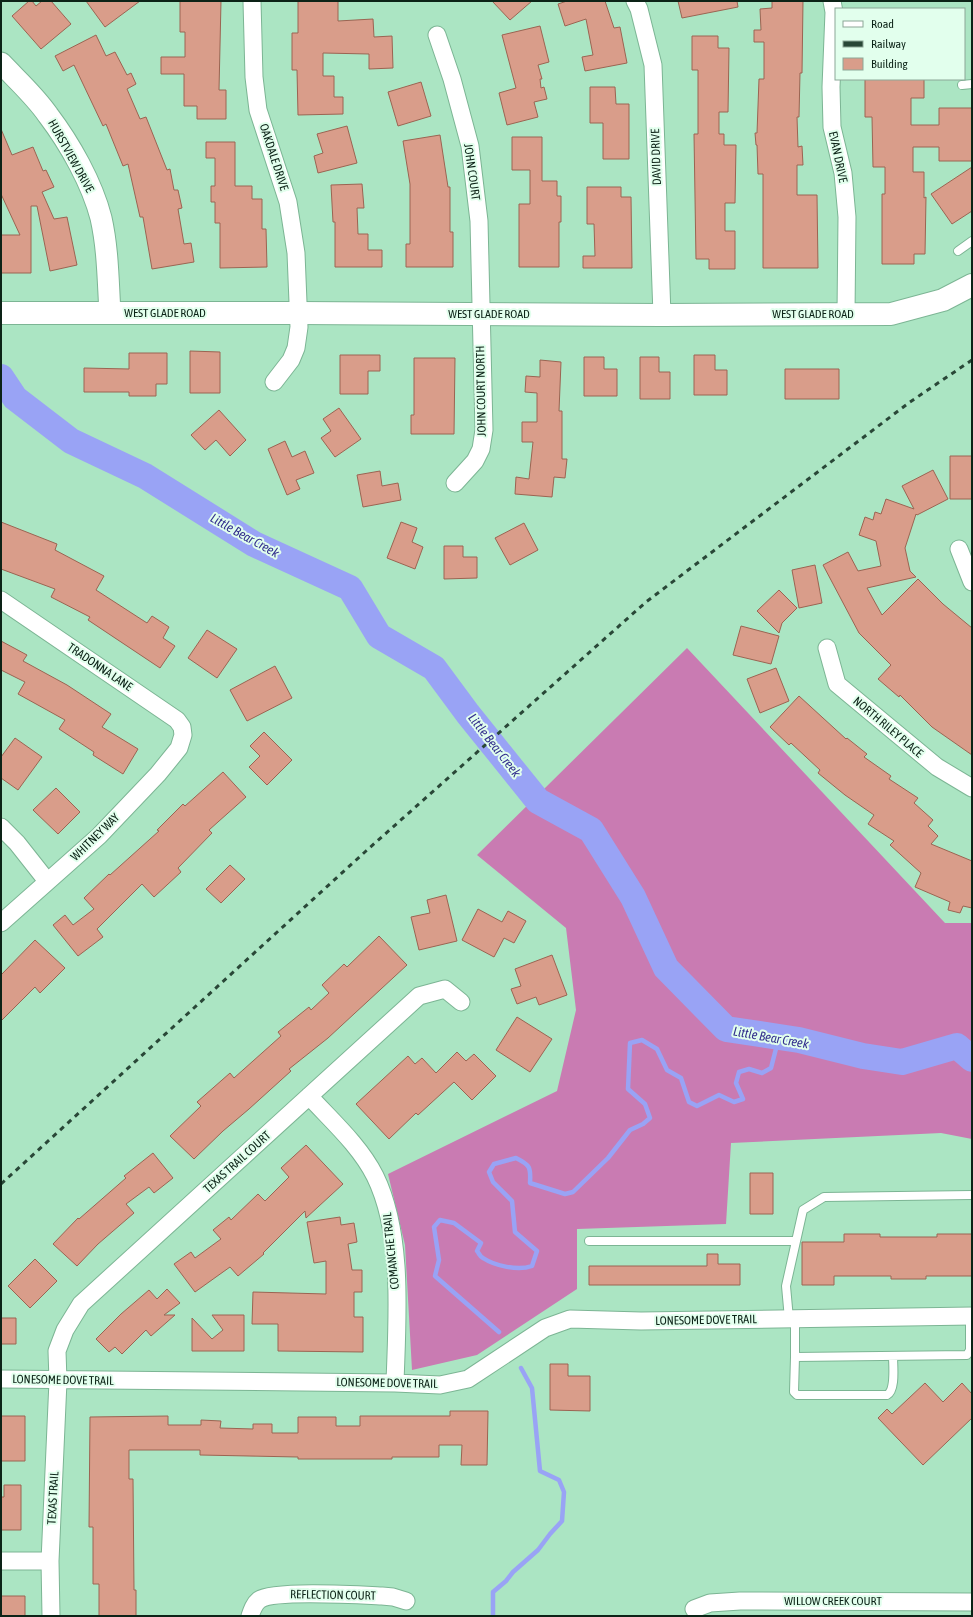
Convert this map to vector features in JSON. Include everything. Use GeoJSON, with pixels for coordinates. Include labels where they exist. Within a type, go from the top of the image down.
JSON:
{"type":"FeatureCollection","features":[{"type":"Feature","properties":{"kind":"main road","name":"WEST GLADE ROAD"},"geometry":{"type":"LineString","coordinates":[[5,313],[662,315],[891,314],[943,300],[972,285]]}},
{"type":"Feature","properties":{"kind":"street","name":"OAKDALE DRIVE"},"geometry":{"type":"LineString","coordinates":[[252,1],[254,77],[258,110],[288,202],[296,253],[299,327],[296,348],[291,360],[274,382]]}},
{"type":"Feature","properties":{"kind":"street","name":"DAVID DRIVE"},"geometry":{"type":"LineString","coordinates":[[635,1],[639,9],[653,65],[662,315]]}},
{"type":"Feature","properties":{"kind":"street","name":"EVAN DRIVE"},"geometry":{"type":"LineString","coordinates":[[832,1],[834,12],[830,87],[832,127],[844,173],[847,216],[846,314]]}},
{"type":"Feature","properties":{"kind":"street","name":"JOHN COURT"},"geometry":{"type":"LineString","coordinates":[[437,35],[452,79],[470,146],[479,221],[480,314]]}},
{"type":"Feature","properties":{"kind":"street","name":"HURSTVIEW DRIVE"},"geometry":{"type":"LineString","coordinates":[[1,63],[48,114],[88,183],[100,217],[107,251],[110,313]]}},
{"type":"Feature","properties":{"kind":"street","name":"JOHN COURT NORTH"},"geometry":{"type":"LineString","coordinates":[[455,483],[475,461],[481,449],[484,430],[480,314]]}},
{"type":"Feature","properties":{"kind":"street"},"geometry":{"type":"LineString","coordinates":[[959,549],[972,582]]}},
{"type":"Feature","properties":{"kind":"street","name":"TRADONNA LANE"},"geometry":{"type":"LineString","coordinates":[[1,600],[178,720],[182,727],[180,743]]}},
{"type":"Feature","properties":{"kind":"street","name":"NORTH RILEY PLACE"},"geometry":{"type":"LineString","coordinates":[[827,648],[837,684],[936,767],[972,788]]}},
{"type":"Feature","properties":{"kind":"street","name":"WHITNEY WAY"},"geometry":{"type":"LineString","coordinates":[[1,923],[99,836],[158,774],[179,748],[180,743]]}},
{"type":"Feature","properties":{"kind":"street"},"geometry":{"type":"LineString","coordinates":[[1,827],[47,881]]}},
{"type":"Feature","properties":{"kind":"street","name":"TEXAS TRAIL COURT"},"geometry":{"type":"LineString","coordinates":[[58,1380],[57,1351],[65,1330],[81,1304],[419,996],[445,988],[461,1002]]}},
{"type":"Feature","properties":{"kind":"street","name":"COMANCHE TRAIL"},"geometry":{"type":"LineString","coordinates":[[309,1096],[356,1148],[374,1176],[388,1212],[394,1252],[397,1307],[395,1383]]}},
{"type":"Feature","properties":{"kind":"street","name":"LONESOME DOVE TRAIL"},"geometry":{"type":"LineString","coordinates":[[1,1380],[395,1383],[440,1385],[468,1379],[545,1328],[570,1319],[641,1321],[971,1316]]}},
{"type":"Feature","properties":{"kind":"street","name":"TEXAS TRAIL"},"geometry":{"type":"LineString","coordinates":[[51,1616],[50,1561],[58,1380]]}},
{"type":"Feature","properties":{"kind":"street"},"geometry":{"type":"LineString","coordinates":[[1,1561],[50,1561]]}},
{"type":"Feature","properties":{"kind":"street","name":"REFLECTION COURT"},"geometry":{"type":"LineString","coordinates":[[250,1616],[254,1606],[260,1599],[278,1594],[382,1596],[393,1597],[406,1601]]}},
{"type":"Feature","properties":{"kind":"street","name":"WILLOW CREEK COURT"},"geometry":{"type":"LineString","coordinates":[[694,1608],[710,1603],[740,1601],[972,1602]]}},
{"type":"Feature","properties":{"kind":"lane"},"geometry":{"type":"LineString","coordinates":[[962,85],[972,84]]}},
{"type":"Feature","properties":{"kind":"lane"},"geometry":{"type":"LineString","coordinates":[[958,251],[972,241]]}},
{"type":"Feature","properties":{"kind":"lane"},"geometry":{"type":"LineString","coordinates":[[893,1356],[893,1388],[890,1393],[879,1395],[797,1395],[794,1392],[795,1357],[792,1319],[786,1286],[803,1210],[824,1197],[972,1195]]}},
{"type":"Feature","properties":{"kind":"lane"},"geometry":{"type":"LineString","coordinates":[[589,1242],[796,1241]]}},
{"type":"Feature","properties":{"kind":"lane"},"geometry":{"type":"LineString","coordinates":[[795,1357],[967,1355],[970,1350],[971,1316]]}},
{"type":"Feature","properties":{"kind":"shaded area"},"geometry":{"type":"Polygon","coordinates":[[[687,648],[945,923],[972,923],[972,1139],[941,1133],[731,1143],[726,1224],[577,1229],[577,1289],[477,1355],[412,1370],[405,1245],[388,1174],[557,1091],[576,1010],[566,928],[477,855],[687,648]]]}},
{"type":"Feature","properties":{"kind":"building"},"geometry":{"type":"Polygon","coordinates":[[[29,1],[32,1],[36,6],[42,1],[51,1],[71,24],[41,49],[12,16],[29,1]]]}},
{"type":"Feature","properties":{"kind":"building"},"geometry":{"type":"Polygon","coordinates":[[[86,1],[140,1],[105,27],[86,1]]]}},
{"type":"Feature","properties":{"kind":"building"},"geometry":{"type":"Polygon","coordinates":[[[180,1],[221,1],[219,90],[226,90],[226,119],[197,119],[197,106],[184,106],[184,74],[161,74],[161,57],[185,57],[185,32],[180,32],[180,1]]]}},
{"type":"Feature","properties":{"kind":"building"},"geometry":{"type":"Polygon","coordinates":[[[298,1],[338,1],[338,21],[373,19],[374,37],[392,36],[393,68],[369,69],[369,54],[323,53],[323,76],[334,76],[334,97],[343,97],[343,114],[298,115],[297,70],[292,70],[292,33],[298,33],[298,1]]]}},
{"type":"Feature","properties":{"kind":"building"},"geometry":{"type":"Polygon","coordinates":[[[492,1],[532,1],[510,20],[492,1]]]}},
{"type":"Feature","properties":{"kind":"building"},"geometry":{"type":"Polygon","coordinates":[[[567,1],[605,1],[614,28],[620,27],[627,63],[585,71],[582,57],[593,55],[586,19],[565,26],[558,4],[567,1]]]}},
{"type":"Feature","properties":{"kind":"building"},"geometry":{"type":"Polygon","coordinates":[[[678,1],[737,1],[738,7],[682,18],[678,1]]]}},
{"type":"Feature","properties":{"kind":"building"},"geometry":{"type":"Polygon","coordinates":[[[772,1],[803,1],[802,73],[800,73],[799,117],[797,117],[798,147],[802,146],[803,165],[797,165],[797,195],[817,195],[818,268],[763,268],[763,174],[758,174],[755,133],[757,133],[759,79],[764,79],[764,42],[754,42],[754,30],[761,30],[760,9],[772,8],[772,1]]]}},
{"type":"Feature","properties":{"kind":"building"},"geometry":{"type":"Polygon","coordinates":[[[540,26],[549,62],[538,65],[542,79],[540,79],[541,88],[544,87],[547,99],[534,102],[538,117],[507,125],[499,93],[516,88],[502,35],[540,26]]]}},
{"type":"Feature","properties":{"kind":"building"},"geometry":{"type":"Polygon","coordinates":[[[96,35],[106,56],[115,52],[127,75],[131,73],[136,84],[127,89],[140,119],[146,117],[167,170],[170,169],[174,190],[178,190],[182,208],[178,209],[184,244],[191,243],[194,262],[152,269],[143,217],[140,217],[128,164],[123,166],[106,124],[103,126],[74,65],[63,71],[55,56],[96,35]]]}},
{"type":"Feature","properties":{"kind":"building"},"geometry":{"type":"Polygon","coordinates":[[[692,36],[718,36],[718,48],[729,48],[728,112],[719,112],[719,134],[724,134],[724,145],[736,145],[735,203],[725,203],[725,231],[735,231],[735,269],[709,269],[709,259],[696,259],[694,134],[698,134],[698,70],[692,70],[692,36]]]}},
{"type":"Feature","properties":{"kind":"building"},"geometry":{"type":"Polygon","coordinates":[[[865,80],[924,80],[924,98],[911,98],[911,125],[939,125],[939,108],[972,108],[972,161],[939,161],[939,147],[913,147],[913,172],[924,172],[924,198],[926,197],[925,254],[914,254],[914,264],[882,264],[882,194],[885,194],[885,167],[873,167],[872,117],[865,117],[865,80]]]}},
{"type":"Feature","properties":{"kind":"building"},"geometry":{"type":"Polygon","coordinates":[[[421,82],[431,116],[398,126],[388,92],[421,82]]]}},
{"type":"Feature","properties":{"kind":"building"},"geometry":{"type":"Polygon","coordinates":[[[590,87],[615,87],[616,104],[629,104],[629,159],[603,159],[603,123],[590,123],[590,87]]]}},
{"type":"Feature","properties":{"kind":"building"},"geometry":{"type":"Polygon","coordinates":[[[347,126],[357,163],[318,173],[314,156],[323,153],[317,134],[347,126]]]}},
{"type":"Feature","properties":{"kind":"building"},"geometry":{"type":"Polygon","coordinates":[[[1,129],[12,155],[33,147],[43,171],[46,170],[54,187],[42,192],[54,219],[67,217],[77,265],[50,271],[37,206],[31,206],[31,273],[1,273],[1,235],[20,235],[1,194],[1,129]]]}},
{"type":"Feature","properties":{"kind":"building"},"geometry":{"type":"Polygon","coordinates":[[[440,135],[448,187],[450,187],[450,232],[453,232],[453,267],[406,267],[406,244],[410,244],[410,184],[403,141],[440,135]]]}},
{"type":"Feature","properties":{"kind":"building"},"geometry":{"type":"Polygon","coordinates":[[[512,137],[542,137],[542,181],[557,181],[557,196],[561,196],[561,222],[559,222],[559,267],[519,267],[519,204],[530,204],[530,170],[512,170],[512,137]]]}},
{"type":"Feature","properties":{"kind":"building"},"geometry":{"type":"Polygon","coordinates":[[[206,142],[235,142],[235,186],[252,186],[252,199],[262,199],[262,229],[266,229],[267,267],[220,268],[220,223],[215,223],[215,202],[211,202],[211,186],[215,186],[215,158],[206,158],[206,142]]]}},
{"type":"Feature","properties":{"kind":"building"},"geometry":{"type":"Polygon","coordinates":[[[972,167],[972,211],[952,224],[931,194],[972,167]]]}},
{"type":"Feature","properties":{"kind":"building"},"geometry":{"type":"Polygon","coordinates":[[[362,184],[364,208],[357,208],[358,234],[368,234],[368,250],[382,250],[382,267],[335,267],[335,222],[333,222],[331,185],[362,184]]]}},
{"type":"Feature","properties":{"kind":"building"},"geometry":{"type":"Polygon","coordinates":[[[587,187],[621,187],[621,197],[631,197],[632,268],[583,268],[583,256],[595,256],[594,224],[587,224],[587,187]]]}},
{"type":"Feature","properties":{"kind":"building"},"geometry":{"type":"Polygon","coordinates":[[[190,351],[220,352],[220,393],[190,393],[190,351]]]}},
{"type":"Feature","properties":{"kind":"building"},"geometry":{"type":"Polygon","coordinates":[[[129,353],[167,353],[167,384],[156,384],[156,396],[129,396],[129,392],[84,392],[84,368],[129,369],[129,353]]]}},
{"type":"Feature","properties":{"kind":"building"},"geometry":{"type":"Polygon","coordinates":[[[340,355],[380,355],[380,371],[368,371],[368,394],[340,394],[340,355]]]}},
{"type":"Feature","properties":{"kind":"building"},"geometry":{"type":"Polygon","coordinates":[[[694,355],[715,355],[715,370],[727,370],[727,395],[694,395],[694,355]]]}},
{"type":"Feature","properties":{"kind":"building"},"geometry":{"type":"Polygon","coordinates":[[[584,357],[604,357],[604,369],[617,369],[617,396],[584,396],[584,357]]]}},
{"type":"Feature","properties":{"kind":"building"},"geometry":{"type":"Polygon","coordinates":[[[640,357],[659,357],[659,372],[670,372],[670,399],[640,399],[640,357]]]}},
{"type":"Feature","properties":{"kind":"building"},"geometry":{"type":"Polygon","coordinates":[[[414,358],[455,358],[454,434],[411,434],[411,415],[414,415],[414,358]]]}},
{"type":"Feature","properties":{"kind":"building"},"geometry":{"type":"Polygon","coordinates":[[[540,360],[561,362],[559,411],[562,411],[562,459],[567,459],[565,478],[554,477],[552,497],[515,494],[516,477],[529,479],[533,442],[522,442],[522,422],[537,422],[537,393],[525,392],[526,376],[540,377],[540,360]]]}},
{"type":"Feature","properties":{"kind":"building"},"geometry":{"type":"Polygon","coordinates":[[[785,369],[839,369],[839,399],[785,399],[785,369]]]}},
{"type":"Feature","properties":{"kind":"building"},"geometry":{"type":"Polygon","coordinates":[[[339,408],[361,439],[335,457],[321,438],[331,431],[323,419],[339,408]]]}},
{"type":"Feature","properties":{"kind":"building"},"geometry":{"type":"Polygon","coordinates":[[[219,410],[246,440],[230,456],[216,440],[205,450],[191,435],[219,410]]]}},
{"type":"Feature","properties":{"kind":"building"},"geometry":{"type":"Polygon","coordinates":[[[285,441],[292,457],[305,451],[314,473],[296,480],[300,489],[287,495],[268,449],[285,441]]]}},
{"type":"Feature","properties":{"kind":"building"},"geometry":{"type":"Polygon","coordinates":[[[950,456],[972,456],[972,499],[950,499],[950,456]]]}},
{"type":"Feature","properties":{"kind":"building"},"geometry":{"type":"Polygon","coordinates":[[[933,470],[948,499],[917,515],[916,514],[905,548],[910,571],[916,577],[867,588],[882,615],[918,579],[943,604],[972,628],[972,755],[932,727],[900,695],[899,697],[878,679],[891,665],[859,633],[823,565],[848,552],[858,571],[881,566],[876,541],[859,535],[865,517],[873,520],[875,512],[881,514],[886,499],[914,509],[902,486],[933,470]]]}},
{"type":"Feature","properties":{"kind":"building"},"geometry":{"type":"Polygon","coordinates":[[[380,471],[382,486],[398,483],[401,500],[363,507],[357,475],[380,471]]]}},
{"type":"Feature","properties":{"kind":"building"},"geometry":{"type":"Polygon","coordinates":[[[1,522],[57,544],[55,550],[104,576],[96,590],[147,623],[152,616],[169,627],[163,638],[175,646],[160,668],[88,620],[90,617],[51,597],[55,589],[1,569],[1,522]]]}},
{"type":"Feature","properties":{"kind":"building"},"geometry":{"type":"Polygon","coordinates":[[[401,522],[417,528],[412,542],[423,547],[415,569],[387,558],[401,522]]]}},
{"type":"Feature","properties":{"kind":"building"},"geometry":{"type":"Polygon","coordinates":[[[524,523],[538,550],[510,565],[495,538],[524,523]]]}},
{"type":"Feature","properties":{"kind":"building"},"geometry":{"type":"Polygon","coordinates":[[[444,546],[463,546],[463,557],[477,557],[477,578],[444,579],[444,546]]]}},
{"type":"Feature","properties":{"kind":"building"},"geometry":{"type":"Polygon","coordinates":[[[815,565],[822,603],[799,608],[792,570],[815,565]]]}},
{"type":"Feature","properties":{"kind":"building"},"geometry":{"type":"Polygon","coordinates":[[[779,590],[797,608],[782,623],[779,633],[757,611],[779,590]]]}},
{"type":"Feature","properties":{"kind":"building"},"geometry":{"type":"Polygon","coordinates":[[[741,626],[779,636],[771,664],[733,655],[741,626]]]}},
{"type":"Feature","properties":{"kind":"building"},"geometry":{"type":"Polygon","coordinates":[[[207,630],[237,649],[217,678],[188,658],[207,630]]]}},
{"type":"Feature","properties":{"kind":"building"},"geometry":{"type":"Polygon","coordinates":[[[1,641],[27,655],[23,661],[67,685],[111,714],[102,727],[138,749],[123,774],[93,755],[94,752],[59,729],[65,720],[18,694],[25,682],[1,670],[1,641]]]}},
{"type":"Feature","properties":{"kind":"building"},"geometry":{"type":"Polygon","coordinates":[[[275,666],[292,698],[247,721],[230,690],[275,666]]]}},
{"type":"Feature","properties":{"kind":"building"},"geometry":{"type":"Polygon","coordinates":[[[776,668],[789,701],[760,713],[747,679],[776,668]]]}},
{"type":"Feature","properties":{"kind":"building"},"geometry":{"type":"Polygon","coordinates":[[[799,696],[846,739],[847,738],[867,754],[864,757],[891,776],[889,779],[918,798],[914,803],[933,820],[928,826],[938,836],[931,844],[972,861],[972,908],[963,906],[960,913],[948,910],[950,902],[915,887],[921,873],[890,845],[894,841],[868,824],[874,815],[845,795],[818,773],[820,770],[791,743],[789,745],[770,727],[799,696]]]}},
{"type":"Feature","properties":{"kind":"building"},"geometry":{"type":"Polygon","coordinates":[[[264,732],[292,760],[267,785],[249,767],[260,756],[250,746],[264,732]]]}},
{"type":"Feature","properties":{"kind":"building"},"geometry":{"type":"Polygon","coordinates":[[[15,738],[42,757],[18,790],[1,778],[1,757],[15,738]]]}},
{"type":"Feature","properties":{"kind":"building"},"geometry":{"type":"Polygon","coordinates":[[[223,772],[246,797],[209,830],[212,833],[178,868],[181,872],[154,897],[142,884],[97,929],[103,937],[78,956],[53,925],[65,915],[73,925],[94,909],[84,898],[109,874],[110,875],[159,831],[157,830],[183,804],[185,806],[223,772]]]}},
{"type":"Feature","properties":{"kind":"building"},"geometry":{"type":"Polygon","coordinates":[[[56,788],[80,812],[58,834],[33,810],[56,788]]]}},
{"type":"Feature","properties":{"kind":"building"},"geometry":{"type":"Polygon","coordinates":[[[230,865],[245,879],[221,903],[206,889],[230,865]]]}},
{"type":"Feature","properties":{"kind":"building"},"geometry":{"type":"Polygon","coordinates":[[[446,895],[457,941],[419,950],[411,917],[430,913],[427,900],[446,895]]]}},
{"type":"Feature","properties":{"kind":"building"},"geometry":{"type":"Polygon","coordinates":[[[478,909],[502,922],[508,911],[526,921],[514,943],[504,938],[494,957],[462,940],[478,909]]]}},
{"type":"Feature","properties":{"kind":"building"},"geometry":{"type":"Polygon","coordinates":[[[379,936],[407,965],[328,1038],[289,1069],[291,1071],[223,1131],[194,1159],[170,1136],[201,1106],[197,1102],[230,1073],[234,1078],[281,1036],[278,1032],[309,1007],[311,1010],[329,993],[322,985],[344,964],[347,967],[379,936]]]}},
{"type":"Feature","properties":{"kind":"building"},"geometry":{"type":"Polygon","coordinates":[[[35,940],[65,968],[40,993],[35,987],[1,1021],[1,975],[35,940]]]}},
{"type":"Feature","properties":{"kind":"building"},"geometry":{"type":"Polygon","coordinates":[[[552,955],[567,995],[539,1005],[536,997],[517,1004],[511,989],[521,986],[515,969],[552,955]]]}},
{"type":"Feature","properties":{"kind":"building"},"geometry":{"type":"Polygon","coordinates":[[[517,1017],[552,1039],[530,1072],[496,1050],[517,1017]]]}},
{"type":"Feature","properties":{"kind":"building"},"geometry":{"type":"Polygon","coordinates":[[[457,1052],[466,1061],[474,1054],[496,1076],[472,1100],[454,1082],[418,1115],[416,1113],[389,1139],[356,1104],[408,1056],[415,1064],[422,1058],[436,1073],[457,1052]]]}},
{"type":"Feature","properties":{"kind":"building"},"geometry":{"type":"Polygon","coordinates":[[[306,1145],[343,1184],[306,1218],[305,1211],[263,1253],[264,1254],[238,1276],[230,1267],[195,1292],[174,1264],[191,1252],[195,1258],[221,1239],[213,1230],[229,1217],[231,1220],[258,1194],[265,1201],[289,1177],[281,1168],[306,1145]]]}},
{"type":"Feature","properties":{"kind":"building"},"geometry":{"type":"Polygon","coordinates":[[[153,1153],[173,1178],[154,1193],[149,1187],[126,1204],[134,1213],[98,1244],[77,1266],[53,1244],[78,1218],[79,1219],[126,1178],[124,1176],[153,1153]]]}},
{"type":"Feature","properties":{"kind":"building"},"geometry":{"type":"Polygon","coordinates":[[[750,1173],[773,1173],[773,1214],[750,1214],[750,1173]]]}},
{"type":"Feature","properties":{"kind":"building"},"geometry":{"type":"Polygon","coordinates":[[[340,1217],[341,1225],[354,1223],[357,1242],[348,1244],[352,1270],[362,1270],[362,1292],[354,1292],[354,1317],[363,1317],[363,1352],[278,1351],[278,1324],[252,1324],[253,1292],[326,1294],[326,1261],[314,1263],[307,1222],[340,1217]]]}},
{"type":"Feature","properties":{"kind":"building"},"geometry":{"type":"Polygon","coordinates":[[[844,1234],[880,1234],[880,1237],[937,1237],[937,1234],[972,1234],[972,1276],[926,1276],[926,1279],[891,1279],[891,1276],[834,1276],[834,1285],[802,1285],[802,1242],[844,1242],[844,1234]]]}},
{"type":"Feature","properties":{"kind":"building"},"geometry":{"type":"Polygon","coordinates":[[[707,1254],[718,1254],[718,1264],[740,1264],[740,1285],[589,1285],[589,1266],[707,1266],[707,1254]]]}},
{"type":"Feature","properties":{"kind":"building"},"geometry":{"type":"Polygon","coordinates":[[[35,1259],[57,1281],[30,1308],[8,1286],[35,1259]]]}},
{"type":"Feature","properties":{"kind":"building"},"geometry":{"type":"Polygon","coordinates":[[[167,1289],[180,1303],[164,1315],[175,1315],[151,1336],[146,1330],[122,1354],[115,1347],[109,1352],[96,1339],[121,1314],[149,1290],[157,1299],[167,1289]]]}},
{"type":"Feature","properties":{"kind":"building"},"geometry":{"type":"Polygon","coordinates":[[[212,1315],[244,1315],[244,1351],[192,1351],[192,1318],[212,1339],[223,1330],[212,1315]]]}},
{"type":"Feature","properties":{"kind":"building"},"geometry":{"type":"Polygon","coordinates":[[[1,1318],[16,1318],[16,1344],[1,1344],[1,1318]]]}},
{"type":"Feature","properties":{"kind":"building"},"geometry":{"type":"Polygon","coordinates":[[[550,1364],[568,1364],[568,1376],[590,1376],[590,1411],[550,1410],[550,1364]]]}},
{"type":"Feature","properties":{"kind":"building"},"geometry":{"type":"Polygon","coordinates":[[[925,1383],[943,1402],[962,1383],[972,1394],[972,1418],[923,1465],[878,1418],[887,1409],[892,1414],[925,1383]]]}},
{"type":"Feature","properties":{"kind":"building"},"geometry":{"type":"Polygon","coordinates":[[[450,1411],[488,1411],[487,1465],[461,1465],[462,1445],[439,1445],[439,1457],[392,1457],[392,1459],[298,1459],[298,1457],[200,1455],[200,1450],[129,1450],[129,1479],[133,1479],[134,1590],[136,1590],[136,1616],[99,1616],[99,1584],[93,1584],[93,1527],[89,1527],[90,1417],[168,1416],[168,1425],[201,1425],[201,1420],[221,1421],[220,1428],[253,1429],[253,1424],[272,1424],[272,1433],[298,1433],[298,1417],[336,1417],[336,1426],[360,1426],[360,1416],[450,1416],[450,1411]]]}},
{"type":"Feature","properties":{"kind":"building"},"geometry":{"type":"Polygon","coordinates":[[[1,1416],[25,1416],[25,1461],[1,1461],[1,1416]]]}},
{"type":"Feature","properties":{"kind":"building"},"geometry":{"type":"Polygon","coordinates":[[[4,1485],[21,1485],[21,1530],[1,1530],[1,1497],[4,1497],[4,1485]]]}},
{"type":"Feature","properties":{"kind":"building"},"geometry":{"type":"Polygon","coordinates":[[[1,1596],[25,1596],[25,1616],[1,1616],[1,1596]]]}},
{"type":"Feature","properties":{"kind":"waterway","name":"Little Bear Creek"},"geometry":{"type":"LineString","coordinates":[[1,377],[15,398],[71,441],[145,476],[254,544],[350,588],[379,636],[434,668],[468,714],[538,801],[591,830],[633,897],[666,968],[726,1029],[799,1040],[863,1056],[902,1062],[957,1046],[972,1059]]}},
{"type":"Feature","properties":{"kind":"waterway"},"geometry":{"type":"LineString","coordinates":[[499,1332],[435,1276],[439,1260],[434,1227],[440,1220],[454,1223],[481,1243],[477,1251],[481,1257],[488,1261],[514,1268],[532,1266],[537,1251],[515,1232],[512,1201],[493,1182],[489,1172],[494,1164],[516,1158],[529,1167],[530,1183],[565,1194],[573,1192],[608,1158],[630,1130],[643,1124],[650,1118],[645,1104],[628,1089],[630,1043],[642,1040],[657,1049],[667,1070],[681,1078],[689,1102],[697,1106],[719,1095],[734,1102],[743,1099],[736,1083],[739,1072],[749,1069],[762,1073],[771,1068],[779,1037]]}},
{"type":"Feature","properties":{"kind":"waterway"},"geometry":{"type":"LineString","coordinates":[[493,1616],[493,1592],[538,1550],[562,1521],[564,1492],[559,1480],[540,1471],[532,1388],[521,1368]]}},
{"type":"Feature","properties":{"kind":"railway"},"geometry":{"type":"LineString","coordinates":[[1,1184],[366,851],[646,602],[910,402],[972,360]]}}]}
